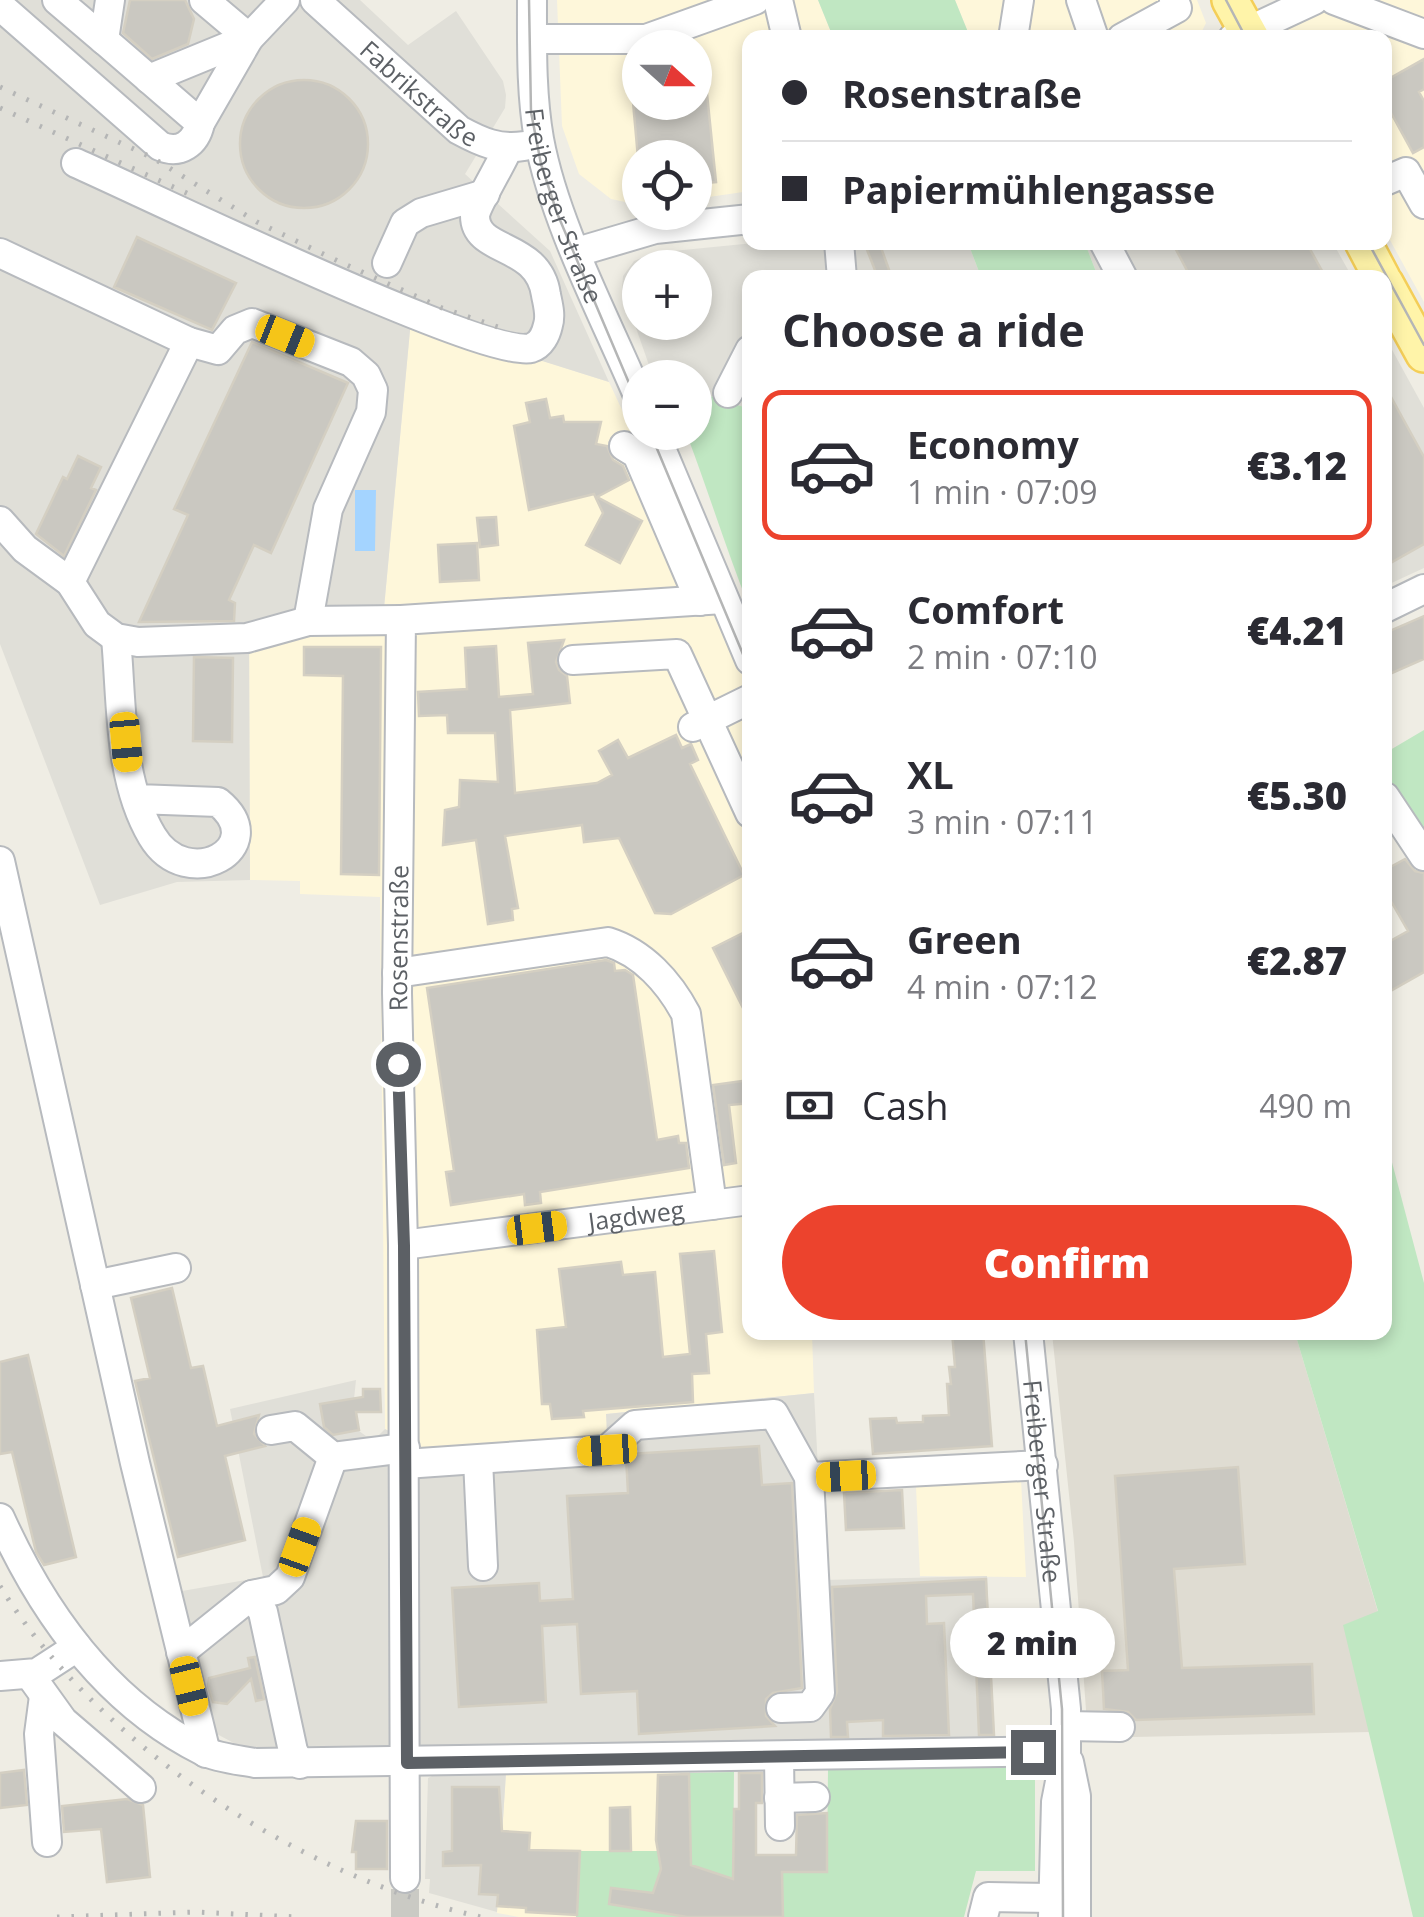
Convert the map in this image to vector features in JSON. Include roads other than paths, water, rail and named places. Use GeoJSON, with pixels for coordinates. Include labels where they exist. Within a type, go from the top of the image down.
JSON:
{"type":"FeatureCollection","features":[{"type":"Feature","properties":{"kind":"main road"},"geometry":{"type":"LineString","coordinates":[[1392,296],[1424,354]]}},
{"type":"Feature","properties":{"kind":"street"},"geometry":{"type":"LineString","coordinates":[[57,0],[200,123]]}},
{"type":"Feature","properties":{"kind":"street"},"geometry":{"type":"LineString","coordinates":[[104,40],[110,0]]}},
{"type":"Feature","properties":{"kind":"street"},"geometry":{"type":"LineString","coordinates":[[204,0],[248,38]]}},
{"type":"Feature","properties":{"kind":"street"},"geometry":{"type":"LineString","coordinates":[[0,6],[160,146],[171,151],[186,146],[198,134],[200,123],[248,38],[285,0]]}},
{"type":"Feature","properties":{"kind":"street","name":"Fabrikstraße"},"geometry":{"type":"LineString","coordinates":[[315,0],[459,130],[482,143],[508,148],[540,144]]}},
{"type":"Feature","properties":{"kind":"street","name":"Freiberger Straße"},"geometry":{"type":"LineString","coordinates":[[532,0],[534,98],[540,144],[577,252],[623,360]]}},
{"type":"Feature","properties":{"kind":"street"},"geometry":{"type":"LineString","coordinates":[[532,39],[646,39],[755,0]]}},
{"type":"Feature","properties":{"kind":"street"},"geometry":{"type":"LineString","coordinates":[[778,0],[786,30]]}},
{"type":"Feature","properties":{"kind":"street"},"geometry":{"type":"LineString","coordinates":[[1014,30],[1019,0]]}},
{"type":"Feature","properties":{"kind":"street"},"geometry":{"type":"LineString","coordinates":[[1081,0],[1091,30]]}},
{"type":"Feature","properties":{"kind":"street"},"geometry":{"type":"LineString","coordinates":[[1136,30],[1176,8],[1174,0]]}},
{"type":"Feature","properties":{"kind":"street"},"geometry":{"type":"LineString","coordinates":[[1240,26],[1314,0]]}},
{"type":"Feature","properties":{"kind":"street"},"geometry":{"type":"LineString","coordinates":[[1334,0],[1424,34]]}},
{"type":"Feature","properties":{"kind":"street"},"geometry":{"type":"LineString","coordinates":[[149,79],[248,38]]}},
{"type":"Feature","properties":{"kind":"street"},"geometry":{"type":"LineString","coordinates":[[76,162],[419,317],[503,345],[530,348],[541,342],[548,328],[545,282],[538,268],[528,260],[485,238],[477,227],[475,213],[508,148]]}},
{"type":"Feature","properties":{"kind":"street"},"geometry":{"type":"LineString","coordinates":[[1405,171],[1424,204]]}},
{"type":"Feature","properties":{"kind":"street"},"geometry":{"type":"LineString","coordinates":[[387,263],[405,223],[422,213],[485,194]]}},
{"type":"Feature","properties":{"kind":"street"},"geometry":{"type":"LineString","coordinates":[[577,252],[655,229],[742,219]]}},
{"type":"Feature","properties":{"kind":"street"},"geometry":{"type":"LineString","coordinates":[[0,253],[189,342],[218,350],[234,330],[252,323],[351,362],[366,374],[373,390],[371,412],[328,509],[308,620]]}},
{"type":"Feature","properties":{"kind":"street"},"geometry":{"type":"LineString","coordinates":[[70,582],[189,342]]}},
{"type":"Feature","properties":{"kind":"street"},"geometry":{"type":"LineString","coordinates":[[728,394],[742,366]]}},
{"type":"Feature","properties":{"kind":"street"},"geometry":{"type":"LineString","coordinates":[[630,450],[636,454],[711,600],[742,648]]}},
{"type":"Feature","properties":{"kind":"street"},"geometry":{"type":"LineString","coordinates":[[660,450],[711,600]]}},
{"type":"Feature","properties":{"kind":"street"},"geometry":{"type":"LineString","coordinates":[[0,521],[26,549],[70,582],[97,624],[116,638],[138,642],[246,638],[308,620],[401,620],[711,600]]}},
{"type":"Feature","properties":{"kind":"street"},"geometry":{"type":"LineString","coordinates":[[1392,605],[1424,589]]}},
{"type":"Feature","properties":{"kind":"street","name":"Rosenstraße"},"geometry":{"type":"LineString","coordinates":[[401,620],[397,973],[404,1246],[405,1878]]}},
{"type":"Feature","properties":{"kind":"street"},"geometry":{"type":"LineString","coordinates":[[116,638],[128,776],[137,799]]}},
{"type":"Feature","properties":{"kind":"street"},"geometry":{"type":"LineString","coordinates":[[573,660],[677,654],[701,724],[742,799]]}},
{"type":"Feature","properties":{"kind":"street"},"geometry":{"type":"LineString","coordinates":[[701,724],[742,703]]}},
{"type":"Feature","properties":{"kind":"street"},"geometry":{"type":"LineString","coordinates":[[1392,808],[1424,856]]}},
{"type":"Feature","properties":{"kind":"street"},"geometry":{"type":"LineString","coordinates":[[0,861],[206,1753]]}},
{"type":"Feature","properties":{"kind":"street"},"geometry":{"type":"LineString","coordinates":[[397,973],[608,942],[640,958],[677,996],[686,1014],[712,1205]]}},
{"type":"Feature","properties":{"kind":"street","name":"Jagdweg"},"geometry":{"type":"LineString","coordinates":[[404,1246],[742,1201]]}},
{"type":"Feature","properties":{"kind":"street"},"geometry":{"type":"LineString","coordinates":[[95,1285],[176,1268]]}},
{"type":"Feature","properties":{"kind":"street","name":"Freiberger Straße"},"geometry":{"type":"LineString","coordinates":[[1029,1340],[1066,1738],[1076,1796],[1076,1917]]}},
{"type":"Feature","properties":{"kind":"street"},"geometry":{"type":"LineString","coordinates":[[271,1430],[295,1426],[333,1457],[478,1460],[607,1450],[635,1425],[774,1414],[814,1478],[820,1692],[810,1706],[782,1708]]}},
{"type":"Feature","properties":{"kind":"street"},"geometry":{"type":"LineString","coordinates":[[181,1652],[252,1595],[276,1590],[290,1577],[333,1457]]}},
{"type":"Feature","properties":{"kind":"street"},"geometry":{"type":"LineString","coordinates":[[478,1460],[483,1566]]}},
{"type":"Feature","properties":{"kind":"street"},"geometry":{"type":"LineString","coordinates":[[814,1478],[1043,1465]]}},
{"type":"Feature","properties":{"kind":"street"},"geometry":{"type":"LineString","coordinates":[[0,1518],[23,1569],[78,1648],[107,1681],[150,1718],[206,1753],[255,1764],[779,1756],[1066,1738],[1120,1727]]}},
{"type":"Feature","properties":{"kind":"street"},"geometry":{"type":"LineString","coordinates":[[252,1595],[263,1612],[293,1751],[300,1764]]}},
{"type":"Feature","properties":{"kind":"street"},"geometry":{"type":"LineString","coordinates":[[37,1686],[78,1648]]}},
{"type":"Feature","properties":{"kind":"street"},"geometry":{"type":"LineString","coordinates":[[0,1676],[37,1686],[63,1721],[141,1788]]}},
{"type":"Feature","properties":{"kind":"street"},"geometry":{"type":"LineString","coordinates":[[37,1686],[47,1842]]}},
{"type":"Feature","properties":{"kind":"street","name":"Freiberger Straße"},"geometry":{"type":"LineString","coordinates":[[1053,1908],[1056,1802],[1066,1738]]}},
{"type":"Feature","properties":{"kind":"street"},"geometry":{"type":"LineString","coordinates":[[779,1756],[779,1812],[816,1797]]}},
{"type":"Feature","properties":{"kind":"street"},"geometry":{"type":"LineString","coordinates":[[983,1917],[988,1897],[1053,1908]]}},
{"type":"Feature","properties":{"kind":"water"},"geometry":{"type":"Polygon","coordinates":[[[355,490],[376,490],[375,551],[355,551],[355,490]]]}},
{"type":"Feature","properties":{"kind":"tunnel"},"geometry":{"type":"LineString","coordinates":[[405,1878],[405,1917]]}},
{"type":"Feature","properties":{"kind":"tram line"},"geometry":{"type":"LineString","coordinates":[[529,0],[531,112],[541,164],[557,213],[622,366]]}},
{"type":"Feature","properties":{"kind":"tram line"},"geometry":{"type":"LineString","coordinates":[[1226,0],[1242,30]]}},
{"type":"Feature","properties":{"kind":"tram line"},"geometry":{"type":"LineString","coordinates":[[1372,250],[1383,270]]}},
{"type":"Feature","properties":{"kind":"tram line"},"geometry":{"type":"LineString","coordinates":[[1392,286],[1424,345]]}},
{"type":"Feature","properties":{"kind":"tram line"},"geometry":{"type":"LineString","coordinates":[[658,450],[742,652]]}},
{"type":"Feature","properties":{"kind":"tram line"},"geometry":{"type":"LineString","coordinates":[[1026,1340],[1062,1709],[1063,1917]]}},
{"type":"Feature","properties":{"kind":"railway"},"geometry":{"type":"LineString","coordinates":[[0,87],[153,158],[257,222],[340,262],[442,308],[504,329]]}},
{"type":"Feature","properties":{"kind":"railway"},"geometry":{"type":"LineString","coordinates":[[0,108],[191,195]]}},
{"type":"Feature","properties":{"kind":"railway"},"geometry":{"type":"LineString","coordinates":[[0,1586],[41,1644],[91,1699],[147,1750],[209,1796],[275,1837],[343,1871],[412,1898],[481,1917]]}},
{"type":"Feature","properties":{"kind":"railway"},"geometry":{"type":"LineString","coordinates":[[57,1917],[195,1912],[297,1917]]}}]}
